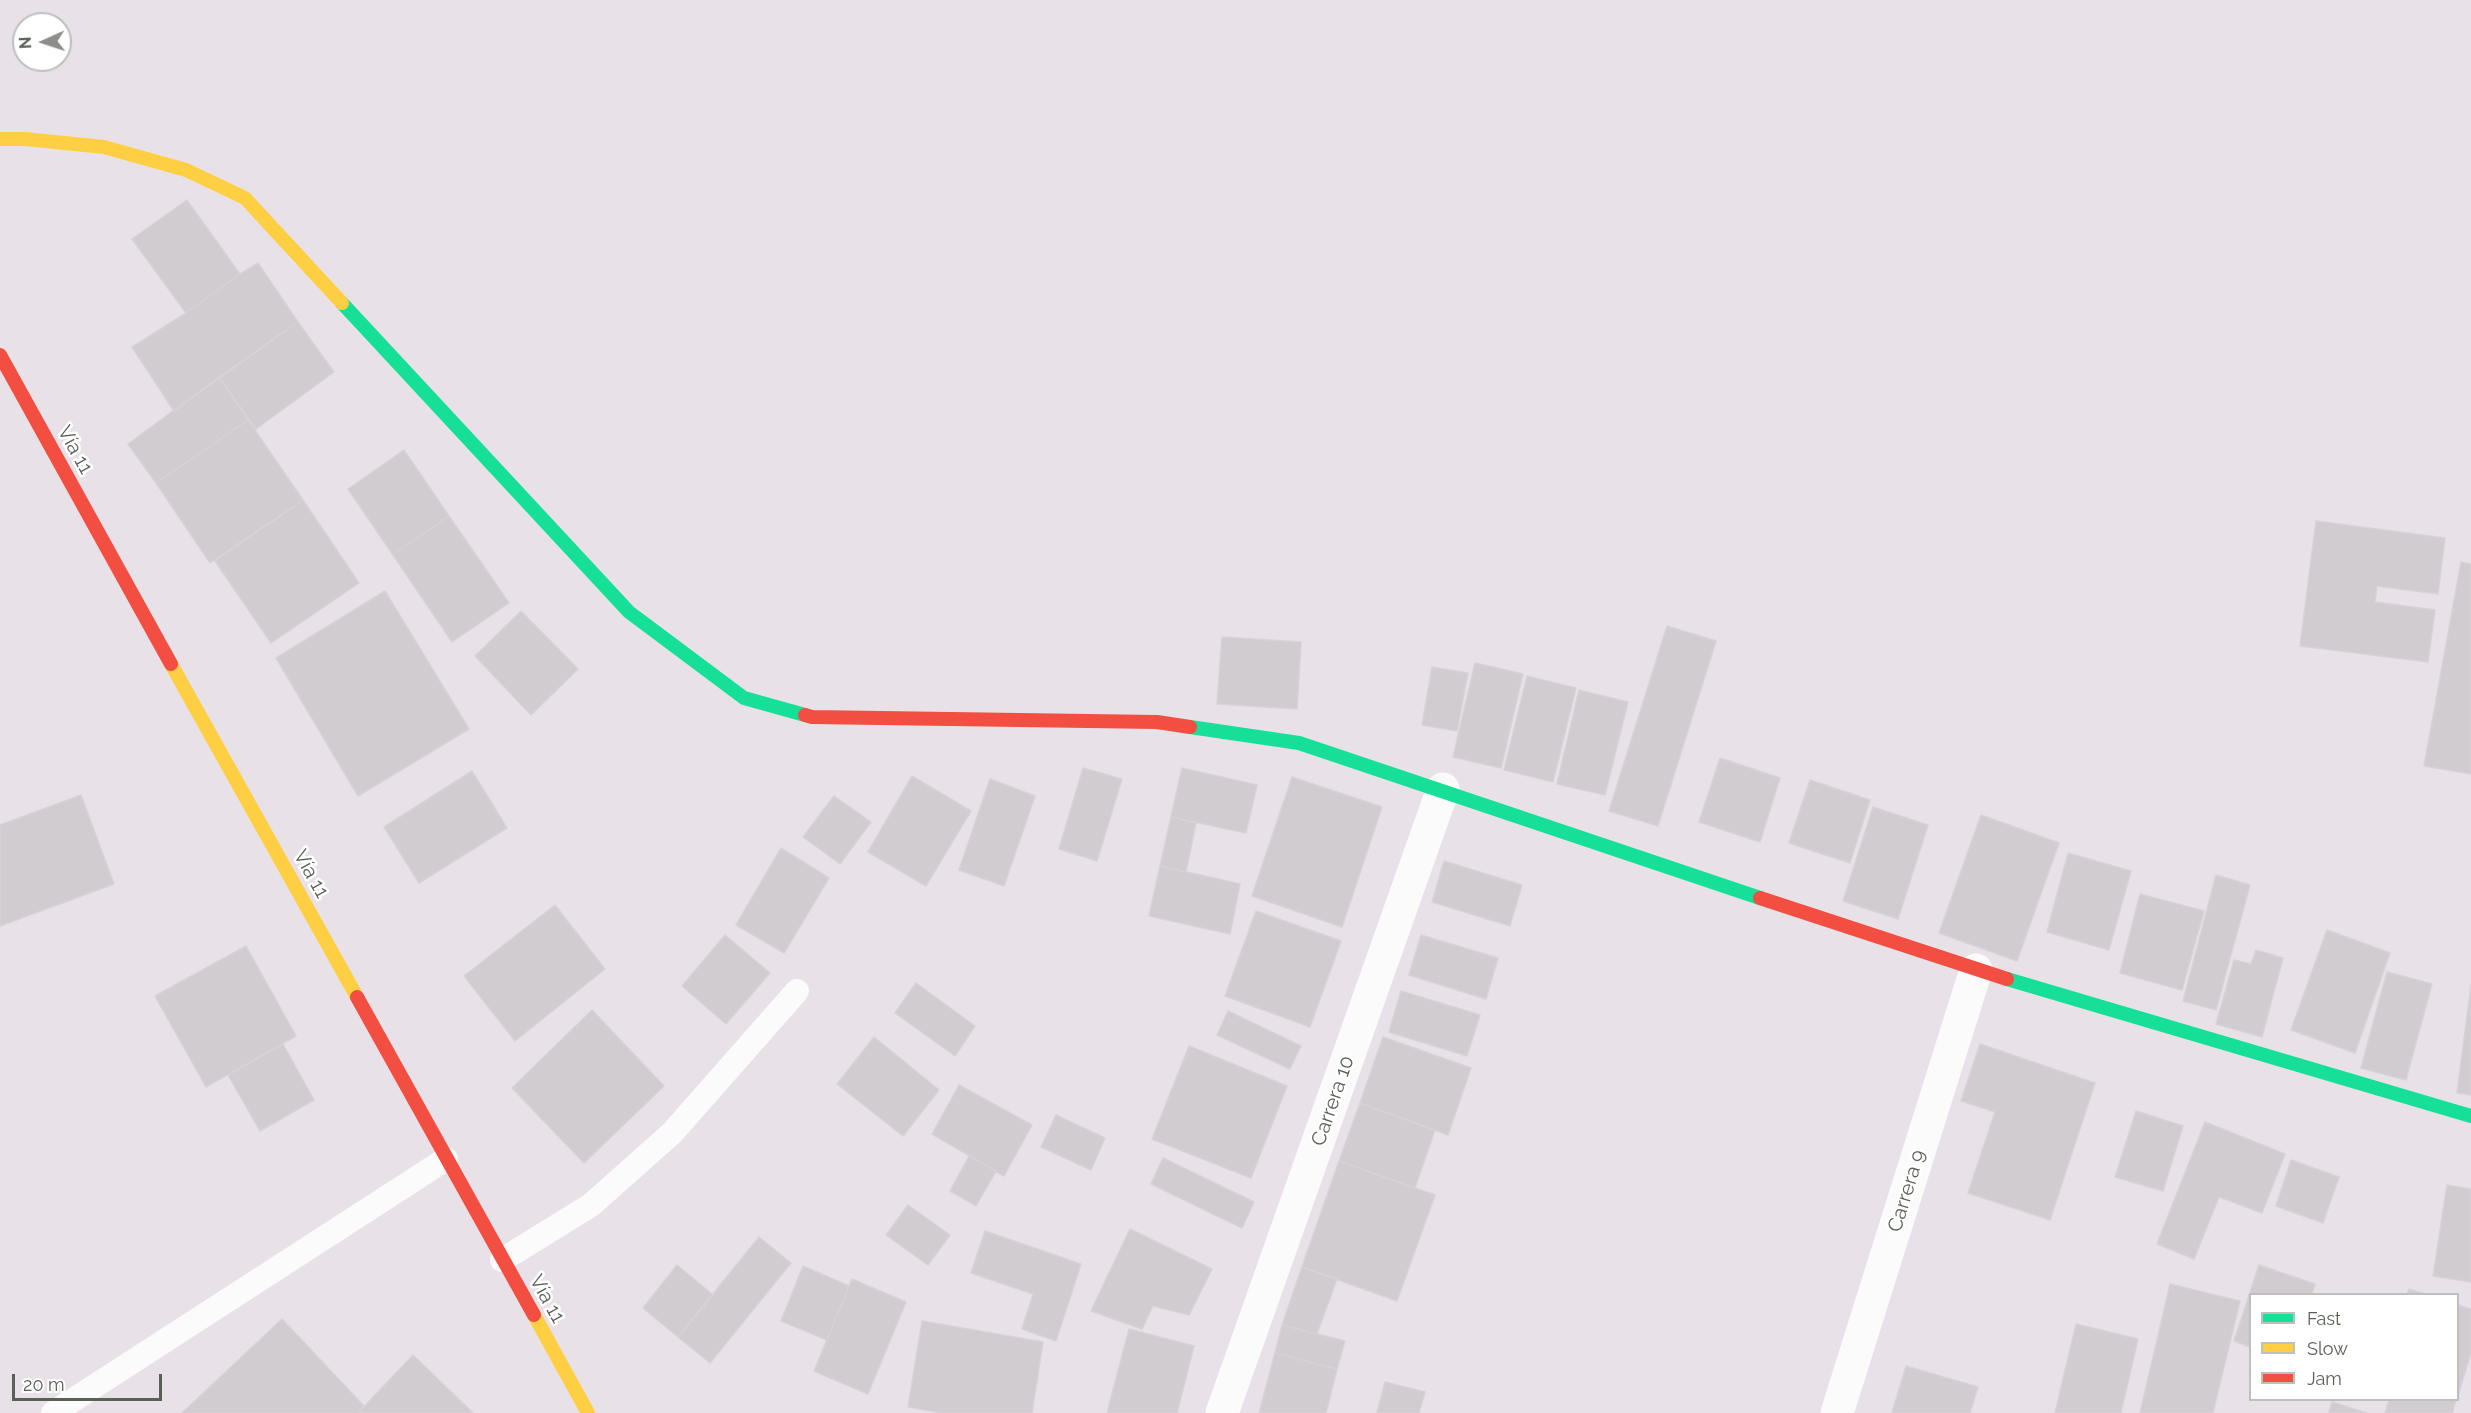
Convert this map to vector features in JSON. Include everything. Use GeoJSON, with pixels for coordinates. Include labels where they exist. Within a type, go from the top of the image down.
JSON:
{"type":"FeatureCollection","features":[{"type":"Feature","properties":{"kind":"street"},"geometry":{"type":"LineString","coordinates":[[0,139],[25,139],[104,147],[186,170],[245,198],[629,612],[744,698],[812,717],[1157,722],[1299,742],[1976,970],[2471,1116]]}},
{"type":"Feature","properties":{"kind":"street","name":"Vía 11"},"geometry":{"type":"LineString","coordinates":[[0,355],[588,1413]]}},
{"type":"Feature","properties":{"kind":"street","name":"Carrera 10"},"geometry":{"type":"LineString","coordinates":[[1222,1413],[1443,789]]}},
{"type":"Feature","properties":{"kind":"street","name":"Carrera 9"},"geometry":{"type":"LineString","coordinates":[[1838,1413],[1976,970]]}},
{"type":"Feature","properties":{"kind":"lane"},"geometry":{"type":"LineString","coordinates":[[502,1260],[591,1205],[672,1133],[797,990]]}},
{"type":"Feature","properties":{"kind":"lane"},"geometry":{"type":"LineString","coordinates":[[53,1413],[446,1159]]}},
{"type":"Feature","properties":{"kind":"building"},"geometry":{"type":"Polygon","coordinates":[[[187,200],[240,274],[186,313],[132,239],[187,200]]]}},
{"type":"Feature","properties":{"kind":"building"},"geometry":{"type":"Polygon","coordinates":[[[258,263],[298,322],[174,411],[132,347],[258,263]]]}},
{"type":"Feature","properties":{"kind":"building"},"geometry":{"type":"Polygon","coordinates":[[[298,322],[334,372],[256,429],[219,377],[298,322]]]}},
{"type":"Feature","properties":{"kind":"building"},"geometry":{"type":"Polygon","coordinates":[[[219,377],[248,420],[156,483],[128,444],[219,377]]]}},
{"type":"Feature","properties":{"kind":"building"},"geometry":{"type":"Polygon","coordinates":[[[248,420],[303,500],[210,563],[156,483],[248,420]]]}},
{"type":"Feature","properties":{"kind":"building"},"geometry":{"type":"Polygon","coordinates":[[[404,450],[449,516],[393,555],[348,489],[404,450]]]}},
{"type":"Feature","properties":{"kind":"building"},"geometry":{"type":"Polygon","coordinates":[[[303,500],[359,583],[271,643],[215,561],[303,500]]]}},
{"type":"Feature","properties":{"kind":"building"},"geometry":{"type":"Polygon","coordinates":[[[449,516],[509,603],[452,642],[393,555],[449,516]]]}},
{"type":"Feature","properties":{"kind":"building"},"geometry":{"type":"Polygon","coordinates":[[[2316,521],[2445,538],[2438,594],[2377,586],[2375,602],[2435,610],[2428,662],[2300,646],[2316,521]]]}},
{"type":"Feature","properties":{"kind":"building"},"geometry":{"type":"Polygon","coordinates":[[[2461,562],[2471,564],[2471,774],[2424,766],[2461,562]]]}},
{"type":"Feature","properties":{"kind":"building"},"geometry":{"type":"Polygon","coordinates":[[[385,591],[469,729],[358,796],[276,658],[385,591]]]}},
{"type":"Feature","properties":{"kind":"building"},"geometry":{"type":"Polygon","coordinates":[[[521,611],[578,669],[531,715],[475,656],[521,611]]]}},
{"type":"Feature","properties":{"kind":"building"},"geometry":{"type":"Polygon","coordinates":[[[1667,626],[1716,641],[1658,826],[1609,811],[1667,626]]]}},
{"type":"Feature","properties":{"kind":"building"},"geometry":{"type":"Polygon","coordinates":[[[1222,637],[1301,642],[1297,709],[1217,704],[1222,637]]]}},
{"type":"Feature","properties":{"kind":"building"},"geometry":{"type":"Polygon","coordinates":[[[1475,663],[1523,674],[1501,768],[1453,757],[1475,663]]]}},
{"type":"Feature","properties":{"kind":"building"},"geometry":{"type":"Polygon","coordinates":[[[1432,667],[1468,673],[1457,731],[1422,725],[1432,667]]]}},
{"type":"Feature","properties":{"kind":"building"},"geometry":{"type":"Polygon","coordinates":[[[1527,676],[1576,688],[1553,782],[1504,770],[1527,676]]]}},
{"type":"Feature","properties":{"kind":"building"},"geometry":{"type":"Polygon","coordinates":[[[1579,690],[1628,702],[1605,795],[1557,784],[1579,690]]]}},
{"type":"Feature","properties":{"kind":"building"},"geometry":{"type":"Polygon","coordinates":[[[1720,758],[1780,778],[1760,842],[1699,822],[1720,758]]]}},
{"type":"Feature","properties":{"kind":"building"},"geometry":{"type":"Polygon","coordinates":[[[1083,768],[1122,779],[1097,861],[1059,849],[1083,768]]]}},
{"type":"Feature","properties":{"kind":"building"},"geometry":{"type":"Polygon","coordinates":[[[1182,768],[1257,785],[1246,833],[1171,817],[1182,768]]]}},
{"type":"Feature","properties":{"kind":"building"},"geometry":{"type":"Polygon","coordinates":[[[472,771],[507,828],[419,883],[384,827],[472,771]]]}},
{"type":"Feature","properties":{"kind":"building"},"geometry":{"type":"Polygon","coordinates":[[[912,776],[971,811],[926,886],[868,852],[912,776]]]}},
{"type":"Feature","properties":{"kind":"building"},"geometry":{"type":"Polygon","coordinates":[[[1292,777],[1382,807],[1342,927],[1252,896],[1292,777]]]}},
{"type":"Feature","properties":{"kind":"building"},"geometry":{"type":"Polygon","coordinates":[[[990,779],[1035,796],[1004,886],[959,870],[990,779]]]}},
{"type":"Feature","properties":{"kind":"building"},"geometry":{"type":"Polygon","coordinates":[[[1810,780],[1870,800],[1850,863],[1789,843],[1810,780]]]}},
{"type":"Feature","properties":{"kind":"building"},"geometry":{"type":"Polygon","coordinates":[[[81,795],[114,884],[0,926],[0,825],[81,795]]]}},
{"type":"Feature","properties":{"kind":"building"},"geometry":{"type":"Polygon","coordinates":[[[834,796],[871,822],[840,864],[803,837],[834,796]]]}},
{"type":"Feature","properties":{"kind":"building"},"geometry":{"type":"Polygon","coordinates":[[[1873,807],[1928,825],[1898,919],[1843,901],[1873,807]]]}},
{"type":"Feature","properties":{"kind":"building"},"geometry":{"type":"Polygon","coordinates":[[[1981,815],[2059,843],[2017,961],[1939,933],[1981,815]]]}},
{"type":"Feature","properties":{"kind":"building"},"geometry":{"type":"Polygon","coordinates":[[[1171,817],[1196,823],[1186,872],[1160,866],[1171,817]]]}},
{"type":"Feature","properties":{"kind":"building"},"geometry":{"type":"Polygon","coordinates":[[[781,848],[829,878],[784,953],[736,925],[781,848]]]}},
{"type":"Feature","properties":{"kind":"building"},"geometry":{"type":"Polygon","coordinates":[[[2068,853],[2131,871],[2109,950],[2047,932],[2068,853]]]}},
{"type":"Feature","properties":{"kind":"building"},"geometry":{"type":"Polygon","coordinates":[[[1444,861],[1522,885],[1510,926],[1432,902],[1444,861]]]}},
{"type":"Feature","properties":{"kind":"building"},"geometry":{"type":"Polygon","coordinates":[[[1160,866],[1240,884],[1230,934],[1149,916],[1160,866]]]}},
{"type":"Feature","properties":{"kind":"building"},"geometry":{"type":"Polygon","coordinates":[[[2216,875],[2250,885],[2216,1010],[2183,1001],[2216,875]]]}},
{"type":"Feature","properties":{"kind":"building"},"geometry":{"type":"Polygon","coordinates":[[[2140,894],[2204,911],[2182,990],[2120,973],[2140,894]]]}},
{"type":"Feature","properties":{"kind":"building"},"geometry":{"type":"Polygon","coordinates":[[[555,905],[605,969],[515,1041],[464,976],[555,905]]]}},
{"type":"Feature","properties":{"kind":"building"},"geometry":{"type":"Polygon","coordinates":[[[1256,911],[1341,941],[1310,1027],[1225,996],[1256,911]]]}},
{"type":"Feature","properties":{"kind":"building"},"geometry":{"type":"Polygon","coordinates":[[[2327,930],[2390,953],[2355,1053],[2291,1030],[2327,930]]]}},
{"type":"Feature","properties":{"kind":"building"},"geometry":{"type":"Polygon","coordinates":[[[725,935],[770,973],[726,1024],[682,986],[725,935]]]}},
{"type":"Feature","properties":{"kind":"building"},"geometry":{"type":"Polygon","coordinates":[[[1421,935],[1498,958],[1486,999],[1409,975],[1421,935]]]}},
{"type":"Feature","properties":{"kind":"building"},"geometry":{"type":"Polygon","coordinates":[[[246,946],[296,1036],[206,1087],[155,996],[246,946]]]}},
{"type":"Feature","properties":{"kind":"building"},"geometry":{"type":"Polygon","coordinates":[[[2256,950],[2283,958],[2262,1037],[2216,1024],[2234,960],[2251,964],[2256,950]]]}},
{"type":"Feature","properties":{"kind":"building"},"geometry":{"type":"Polygon","coordinates":[[[2387,972],[2432,984],[2406,1080],[2361,1068],[2387,972]]]}},
{"type":"Feature","properties":{"kind":"building"},"geometry":{"type":"Polygon","coordinates":[[[916,983],[975,1026],[955,1056],[895,1013],[916,983]]]}},
{"type":"Feature","properties":{"kind":"building"},"geometry":{"type":"Polygon","coordinates":[[[2471,985],[2471,1095],[2457,1093],[2471,985]]]}},
{"type":"Feature","properties":{"kind":"building"},"geometry":{"type":"Polygon","coordinates":[[[1401,991],[1480,1015],[1467,1056],[1389,1032],[1401,991]]]}},
{"type":"Feature","properties":{"kind":"building"},"geometry":{"type":"Polygon","coordinates":[[[592,1010],[664,1086],[584,1163],[512,1088],[592,1010]]]}},
{"type":"Feature","properties":{"kind":"building"},"geometry":{"type":"Polygon","coordinates":[[[1228,1011],[1301,1046],[1290,1069],[1217,1035],[1228,1011]]]}},
{"type":"Feature","properties":{"kind":"building"},"geometry":{"type":"Polygon","coordinates":[[[874,1037],[939,1090],[903,1136],[837,1084],[874,1037]]]}},
{"type":"Feature","properties":{"kind":"building"},"geometry":{"type":"Polygon","coordinates":[[[1383,1037],[1471,1068],[1448,1135],[1360,1103],[1383,1037]]]}},
{"type":"Feature","properties":{"kind":"building"},"geometry":{"type":"Polygon","coordinates":[[[283,1044],[314,1100],[260,1131],[228,1075],[283,1044]]]}},
{"type":"Feature","properties":{"kind":"building"},"geometry":{"type":"Polygon","coordinates":[[[1980,1044],[2095,1083],[2050,1220],[1968,1193],[1995,1112],[1961,1101],[1980,1044]]]}},
{"type":"Feature","properties":{"kind":"building"},"geometry":{"type":"Polygon","coordinates":[[[1189,1046],[1287,1086],[1251,1178],[1152,1139],[1189,1046]]]}},
{"type":"Feature","properties":{"kind":"building"},"geometry":{"type":"Polygon","coordinates":[[[959,1085],[1032,1125],[1004,1176],[932,1134],[959,1085]]]}},
{"type":"Feature","properties":{"kind":"building"},"geometry":{"type":"Polygon","coordinates":[[[1360,1103],[1435,1130],[1415,1188],[1339,1161],[1360,1103]]]}},
{"type":"Feature","properties":{"kind":"building"},"geometry":{"type":"Polygon","coordinates":[[[2136,1111],[2183,1126],[2163,1191],[2115,1177],[2136,1111]]]}},
{"type":"Feature","properties":{"kind":"building"},"geometry":{"type":"Polygon","coordinates":[[[1056,1115],[1105,1138],[1091,1170],[1041,1147],[1056,1115]]]}},
{"type":"Feature","properties":{"kind":"building"},"geometry":{"type":"Polygon","coordinates":[[[2205,1122],[2285,1154],[2262,1213],[2219,1197],[2194,1259],[2157,1244],[2205,1122]]]}},
{"type":"Feature","properties":{"kind":"building"},"geometry":{"type":"Polygon","coordinates":[[[969,1156],[996,1171],[976,1206],[950,1191],[969,1156]]]}},
{"type":"Feature","properties":{"kind":"building"},"geometry":{"type":"Polygon","coordinates":[[[1163,1158],[1254,1202],[1242,1228],[1151,1184],[1163,1158]]]}},
{"type":"Feature","properties":{"kind":"building"},"geometry":{"type":"Polygon","coordinates":[[[2291,1160],[2339,1177],[2323,1223],[2276,1206],[2291,1160]]]}},
{"type":"Feature","properties":{"kind":"building"},"geometry":{"type":"Polygon","coordinates":[[[1339,1161],[1435,1195],[1397,1301],[1302,1267],[1339,1161]]]}},
{"type":"Feature","properties":{"kind":"building"},"geometry":{"type":"Polygon","coordinates":[[[2447,1185],[2471,1189],[2471,1282],[2433,1276],[2447,1185]]]}},
{"type":"Feature","properties":{"kind":"building"},"geometry":{"type":"Polygon","coordinates":[[[908,1205],[950,1235],[928,1265],[886,1235],[908,1205]]]}},
{"type":"Feature","properties":{"kind":"building"},"geometry":{"type":"Polygon","coordinates":[[[1130,1229],[1212,1269],[1189,1315],[1153,1306],[1142,1329],[1091,1311],[1130,1229]]]}},
{"type":"Feature","properties":{"kind":"building"},"geometry":{"type":"Polygon","coordinates":[[[985,1231],[1081,1264],[1056,1341],[1022,1329],[1033,1294],[971,1273],[985,1231]]]}},
{"type":"Feature","properties":{"kind":"building"},"geometry":{"type":"Polygon","coordinates":[[[759,1237],[791,1263],[710,1363],[678,1337],[759,1237]]]}},
{"type":"Feature","properties":{"kind":"building"},"geometry":{"type":"Polygon","coordinates":[[[677,1265],[713,1295],[678,1337],[643,1308],[677,1265]]]}},
{"type":"Feature","properties":{"kind":"building"},"geometry":{"type":"Polygon","coordinates":[[[2259,1265],[2315,1284],[2312,1293],[2250,1293],[2259,1265]]]}},
{"type":"Feature","properties":{"kind":"building"},"geometry":{"type":"Polygon","coordinates":[[[803,1266],[849,1286],[827,1340],[781,1321],[803,1266]]]}},
{"type":"Feature","properties":{"kind":"building"},"geometry":{"type":"Polygon","coordinates":[[[1302,1267],[1337,1279],[1317,1334],[1282,1325],[1302,1267]]]}},
{"type":"Feature","properties":{"kind":"building"},"geometry":{"type":"Polygon","coordinates":[[[852,1279],[906,1302],[868,1394],[814,1371],[852,1279]]]}},
{"type":"Feature","properties":{"kind":"building"},"geometry":{"type":"Polygon","coordinates":[[[2170,1284],[2240,1301],[2213,1413],[2140,1413],[2170,1284]]]}},
{"type":"Feature","properties":{"kind":"building"},"geometry":{"type":"Polygon","coordinates":[[[2409,1289],[2422,1293],[2407,1293],[2409,1289]]]}},
{"type":"Feature","properties":{"kind":"building"},"geometry":{"type":"Polygon","coordinates":[[[2249,1295],[2249,1347],[2234,1341],[2249,1295]]]}},
{"type":"Feature","properties":{"kind":"building"},"geometry":{"type":"Polygon","coordinates":[[[2459,1305],[2471,1309],[2471,1352],[2459,1393],[2459,1305]]]}},
{"type":"Feature","properties":{"kind":"building"},"geometry":{"type":"Polygon","coordinates":[[[282,1319],[364,1406],[357,1413],[182,1413],[282,1319]]]}},
{"type":"Feature","properties":{"kind":"building"},"geometry":{"type":"Polygon","coordinates":[[[922,1321],[1043,1342],[1032,1413],[942,1413],[908,1407],[922,1321]]]}},
{"type":"Feature","properties":{"kind":"building"},"geometry":{"type":"Polygon","coordinates":[[[2076,1324],[2138,1339],[2121,1413],[2055,1413],[2076,1324]]]}},
{"type":"Feature","properties":{"kind":"building"},"geometry":{"type":"Polygon","coordinates":[[[1282,1325],[1345,1341],[1337,1369],[1275,1353],[1282,1325]]]}},
{"type":"Feature","properties":{"kind":"building"},"geometry":{"type":"Polygon","coordinates":[[[1129,1329],[1194,1346],[1177,1413],[1107,1413],[1129,1329]]]}},
{"type":"Feature","properties":{"kind":"building"},"geometry":{"type":"Polygon","coordinates":[[[1275,1353],[1337,1369],[1326,1413],[1259,1413],[1275,1353]]]}},
{"type":"Feature","properties":{"kind":"building"},"geometry":{"type":"Polygon","coordinates":[[[413,1355],[473,1413],[358,1413],[413,1355]]]}},
{"type":"Feature","properties":{"kind":"building"},"geometry":{"type":"Polygon","coordinates":[[[1906,1366],[1978,1387],[1970,1413],[1892,1413],[1906,1366]]]}},
{"type":"Feature","properties":{"kind":"building"},"geometry":{"type":"Polygon","coordinates":[[[1385,1382],[1425,1392],[1419,1413],[1377,1413],[1385,1382]]]}},
{"type":"Feature","properties":{"kind":"building"},"geometry":{"type":"Polygon","coordinates":[[[2389,1401],[2456,1401],[2452,1413],[2385,1413],[2389,1401]]]}},
{"type":"Feature","properties":{"kind":"building"},"geometry":{"type":"Polygon","coordinates":[[[2332,1402],[2367,1413],[2329,1413],[2332,1402]]]}},
{"type":"Feature","properties":{"kind":"traffic: fast"},"geometry":{"type":"LineString","coordinates":[[342,303],[629,612],[744,698],[805,715]]}},
{"type":"Feature","properties":{"kind":"traffic: fast"},"geometry":{"type":"LineString","coordinates":[[1190,727],[1299,743],[1760,898]]}},
{"type":"Feature","properties":{"kind":"traffic: fast"},"geometry":{"type":"LineString","coordinates":[[2007,979],[2471,1116]]}},
{"type":"Feature","properties":{"kind":"traffic: slow"},"geometry":{"type":"LineString","coordinates":[[0,139],[25,139],[104,147],[186,170],[245,198],[342,303]]}},
{"type":"Feature","properties":{"kind":"traffic: slow"},"geometry":{"type":"LineString","coordinates":[[171,664],[357,997]]}},
{"type":"Feature","properties":{"kind":"traffic: slow"},"geometry":{"type":"LineString","coordinates":[[534,1315],[588,1413]]}},
{"type":"Feature","properties":{"kind":"traffic: jam"},"geometry":{"type":"LineString","coordinates":[[0,355],[171,664]]}},
{"type":"Feature","properties":{"kind":"traffic: jam"},"geometry":{"type":"LineString","coordinates":[[805,715],[812,717],[1157,722],[1190,727]]}},
{"type":"Feature","properties":{"kind":"traffic: jam"},"geometry":{"type":"LineString","coordinates":[[1760,898],[2007,979]]}},
{"type":"Feature","properties":{"kind":"traffic: jam"},"geometry":{"type":"LineString","coordinates":[[357,997],[534,1315]]}}]}
